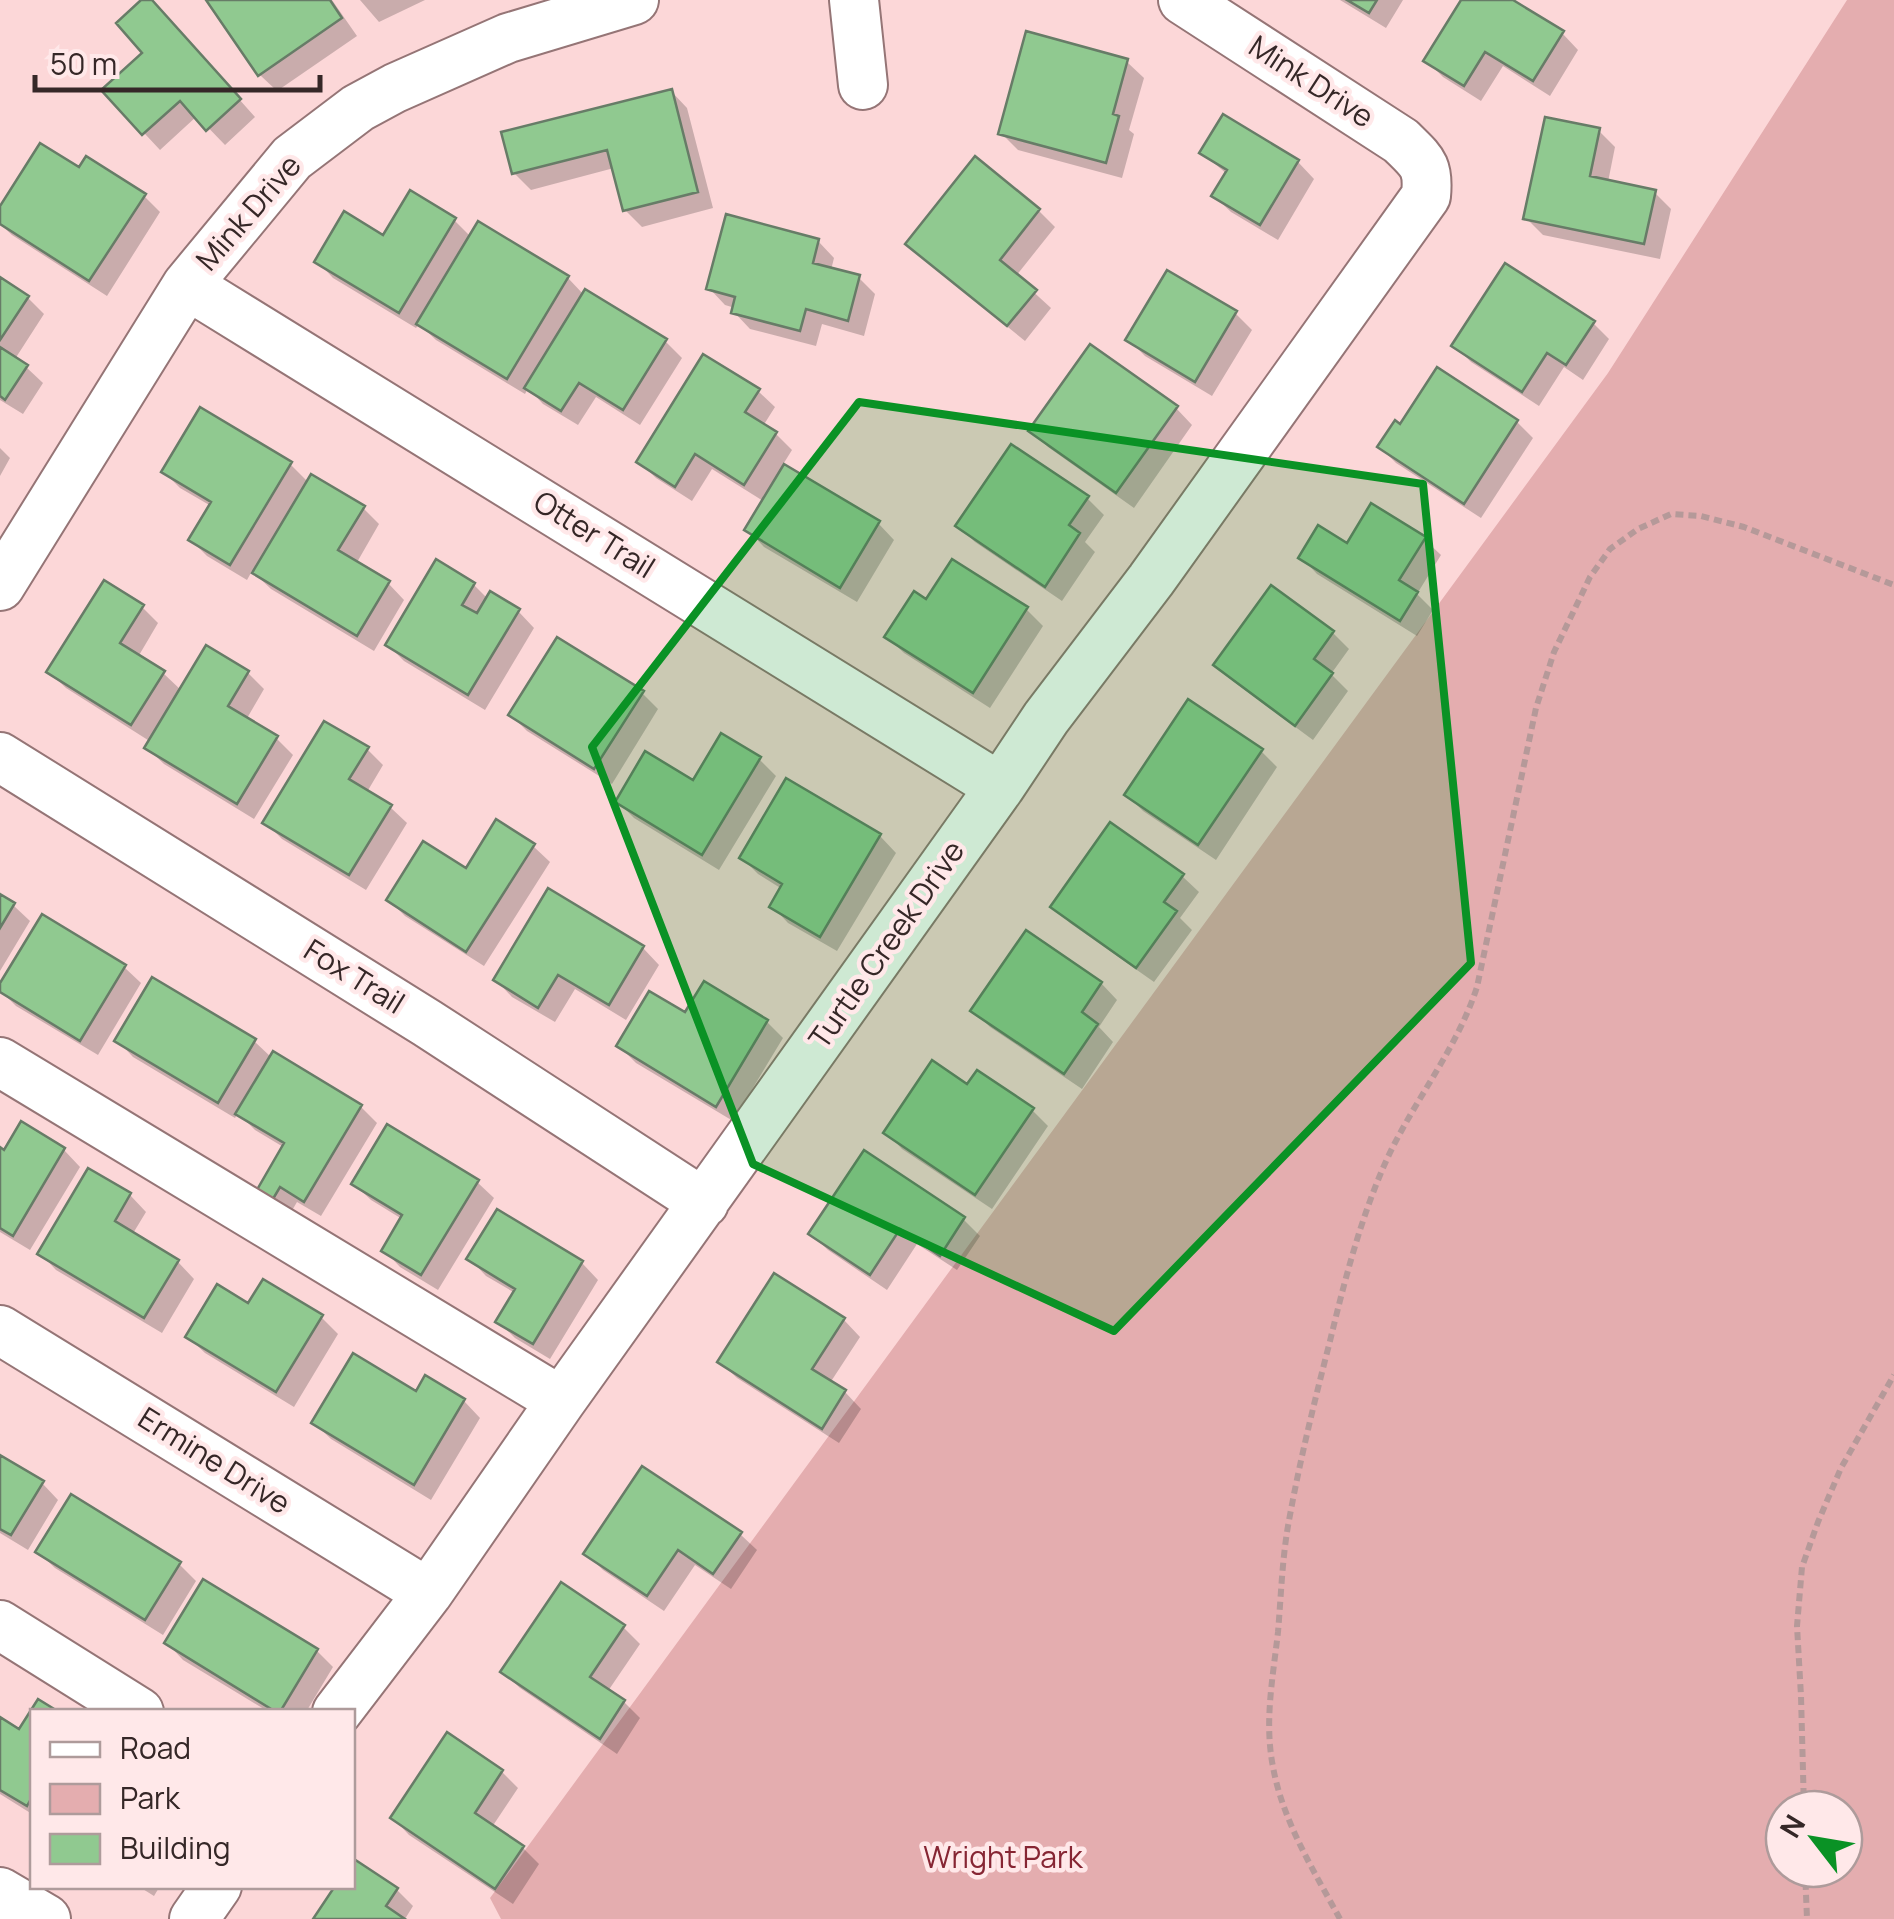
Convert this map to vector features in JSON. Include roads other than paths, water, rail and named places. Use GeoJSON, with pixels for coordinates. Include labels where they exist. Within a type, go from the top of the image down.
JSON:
{"type":"FeatureCollection","features":[{"type":"Feature","properties":{"kind":"street","name":"Mink Drive"},"geometry":{"type":"LineString","coordinates":[[0,586],[187,285],[292,158],[358,108],[395,88],[508,38],[634,0]]}},
{"type":"Feature","properties":{"kind":"street"},"geometry":{"type":"LineString","coordinates":[[854,0],[863,85]]}},
{"type":"Feature","properties":{"kind":"street","name":"Mink Drive"},"geometry":{"type":"LineString","coordinates":[[1183,0],[1402,141],[1428,175]]}},
{"type":"Feature","properties":{"kind":"street","name":"Turtle Creek Drive"},"geometry":{"type":"LineString","coordinates":[[340,1709],[428,1593],[1046,718],[1151,580],[1426,196],[1428,175]]}},
{"type":"Feature","properties":{"kind":"street","name":"Otter Trail"},"geometry":{"type":"LineString","coordinates":[[187,285],[1000,787]]}},
{"type":"Feature","properties":{"kind":"street","name":"Fox Trail"},"geometry":{"type":"LineString","coordinates":[[0,757],[427,1023],[704,1203]]}},
{"type":"Feature","properties":{"kind":"street"},"geometry":{"type":"LineString","coordinates":[[0,1062],[561,1401]]}},
{"type":"Feature","properties":{"kind":"street","name":"Ermine Drive"},"geometry":{"type":"LineString","coordinates":[[0,1330],[428,1593]]}},
{"type":"Feature","properties":{"kind":"street"},"geometry":{"type":"LineString","coordinates":[[0,1626],[133,1709]]}},
{"type":"Feature","properties":{"kind":"street"},"geometry":{"type":"LineString","coordinates":[[194,1919],[214,1889]]}},
{"type":"Feature","properties":{"kind":"street"},"geometry":{"type":"LineString","coordinates":[[0,1892],[46,1919]]}},
{"type":"Feature","properties":{"kind":"park label","name":"Wright Park"},"geometry":{"type":"Point","coordinates":[1003,1858]}}]}
